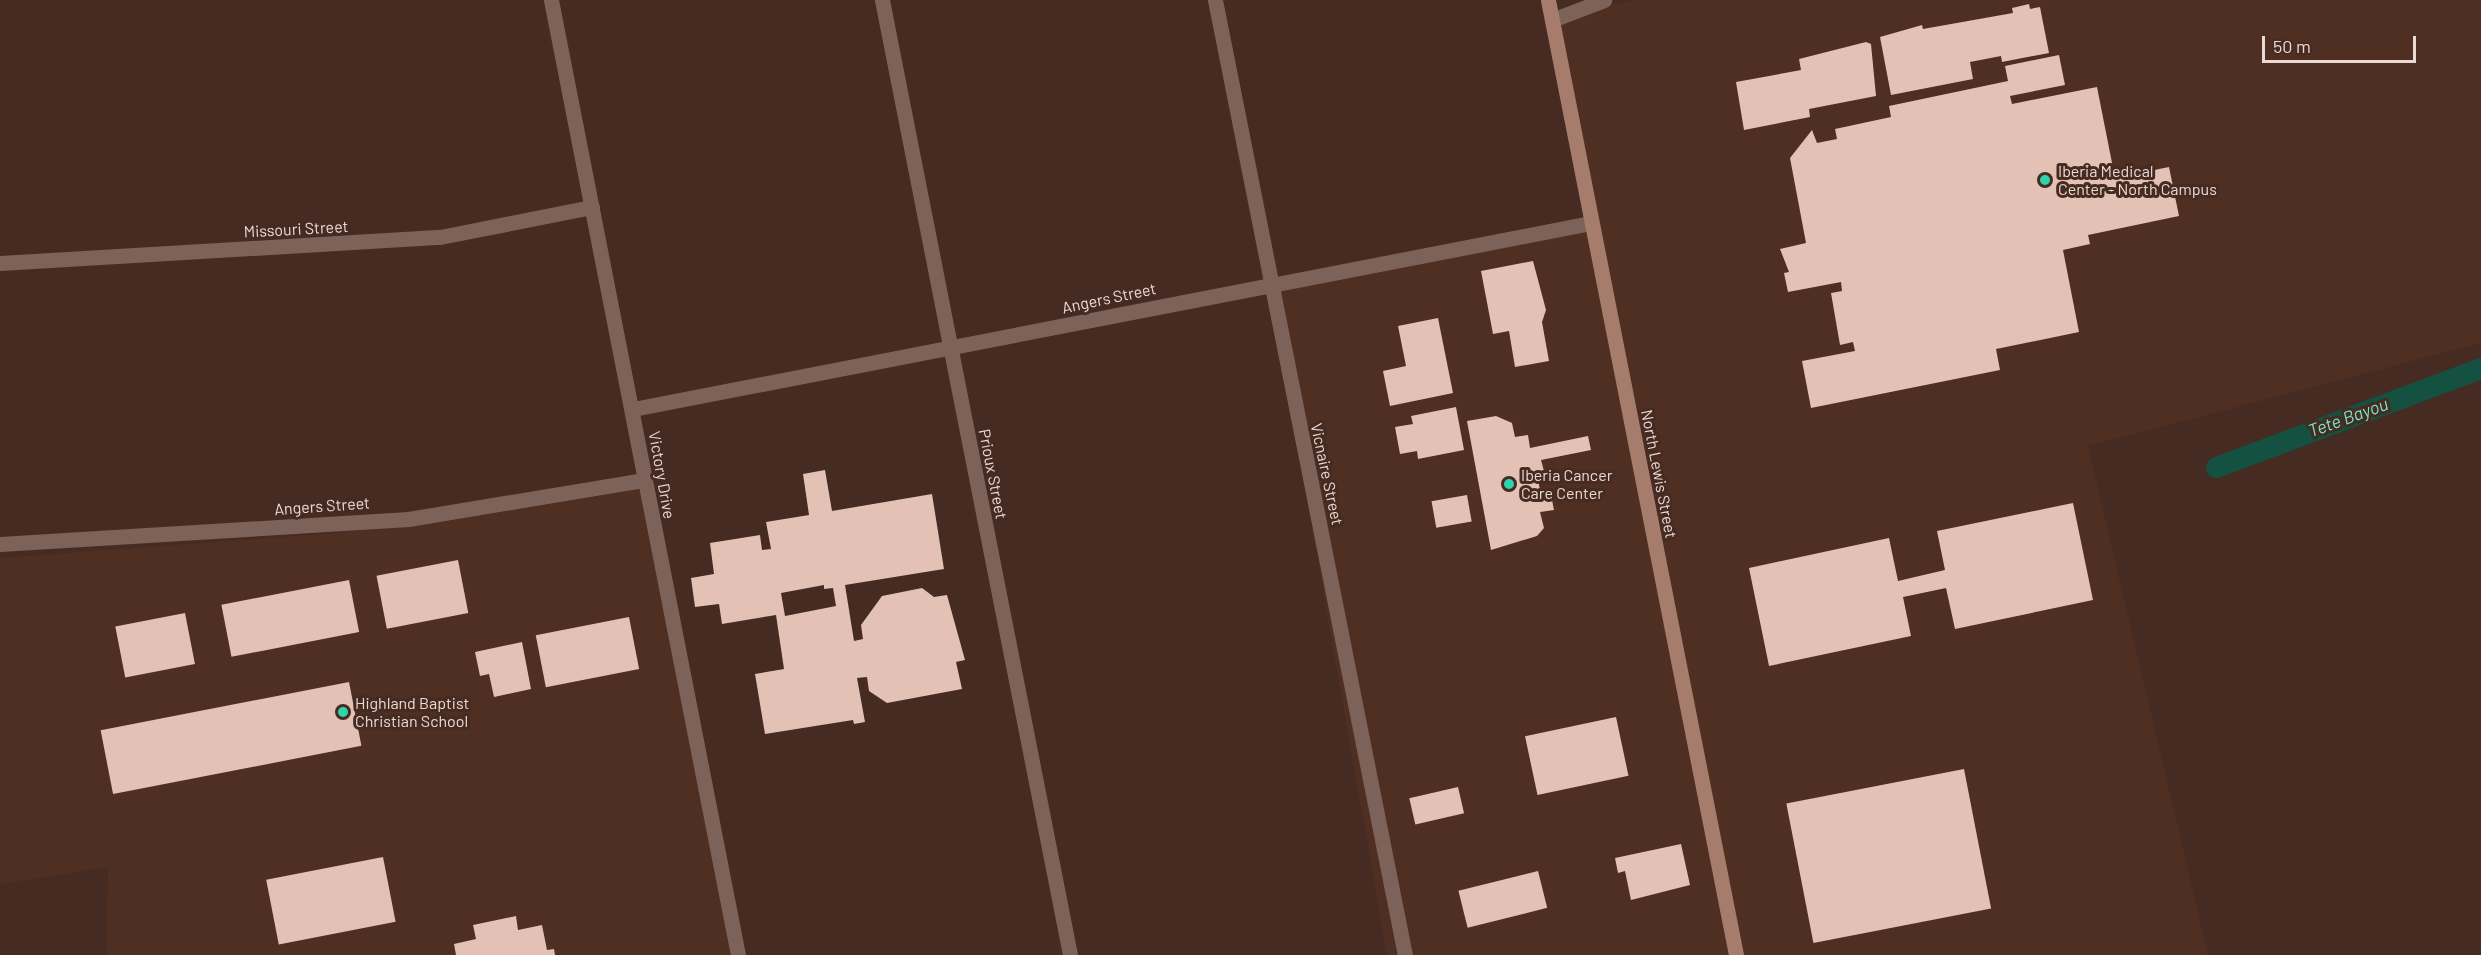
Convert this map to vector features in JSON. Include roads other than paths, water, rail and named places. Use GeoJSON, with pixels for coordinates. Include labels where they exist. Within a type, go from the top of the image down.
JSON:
{"type":"FeatureCollection","features":[{"type":"Feature","properties":{"kind":"main road","name":"North Lewis Street"},"geometry":{"type":"LineString","coordinates":[[1548,0],[1736,955]]}},
{"type":"Feature","properties":{"kind":"street","name":"Victory Drive"},"geometry":{"type":"LineString","coordinates":[[551,0],[633,409],[643,480],[738,955]]}},
{"type":"Feature","properties":{"kind":"street","name":"Prioux Street"},"geometry":{"type":"LineString","coordinates":[[882,0],[1070,955]]}},
{"type":"Feature","properties":{"kind":"street","name":"Vicnaire Street"},"geometry":{"type":"LineString","coordinates":[[1215,0],[1269,284],[1405,955]]}},
{"type":"Feature","properties":{"kind":"street"},"geometry":{"type":"LineString","coordinates":[[1552,20],[1605,0]]}},
{"type":"Feature","properties":{"kind":"street","name":"Missouri Street"},"geometry":{"type":"LineString","coordinates":[[0,263],[440,237],[592,207]]}},
{"type":"Feature","properties":{"kind":"street","name":"Angers Street"},"geometry":{"type":"LineString","coordinates":[[633,409],[950,350],[1269,284],[1591,223]]}},
{"type":"Feature","properties":{"kind":"street","name":"Angers Street"},"geometry":{"type":"LineString","coordinates":[[0,544],[408,519],[643,480]]}},
{"type":"Feature","properties":{"kind":"waterway","name":"Tete Bayou"},"geometry":{"type":"LineString","coordinates":[[2216,467],[2481,368]]}},
{"type":"Feature","properties":{"kind":"place","name":"Iberia Medical Center - North Campus"},"geometry":{"type":"Point","coordinates":[2045,180]}},
{"type":"Feature","properties":{"kind":"place","name":"Iberia Cancer Care Center"},"geometry":{"type":"Point","coordinates":[1509,484]}},
{"type":"Feature","properties":{"kind":"place","name":"Highland Baptist Christian School"},"geometry":{"type":"Point","coordinates":[343,712]}}]}
